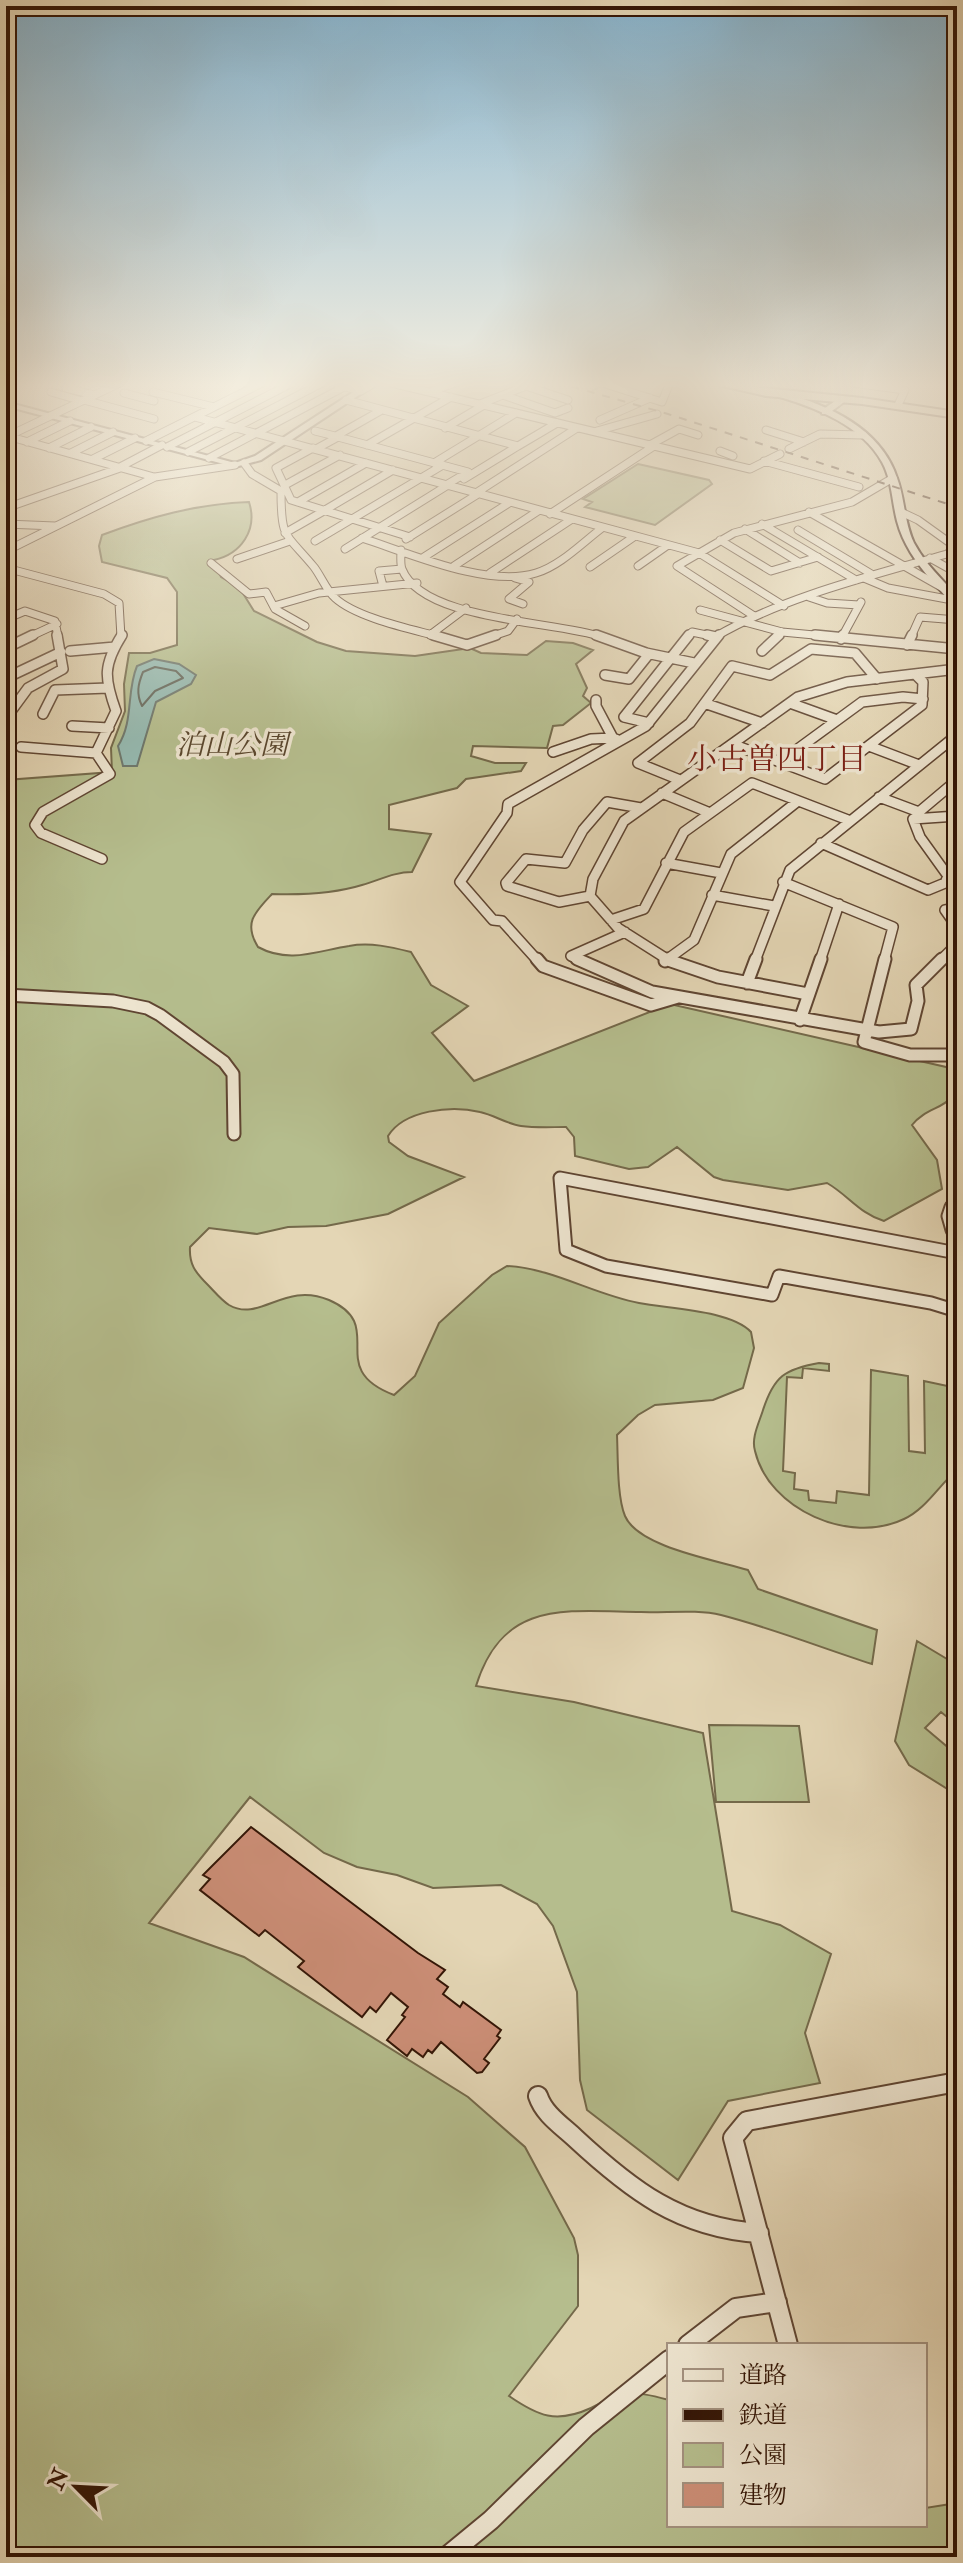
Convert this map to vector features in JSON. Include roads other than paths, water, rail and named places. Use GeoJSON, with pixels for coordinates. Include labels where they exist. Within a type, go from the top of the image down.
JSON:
{"type":"FeatureCollection","features":[{"type":"Feature","properties":{"kind":"main road"},"geometry":{"type":"LineString","coordinates":[[897,502],[910,544],[953,596]]}},
{"type":"Feature","properties":{"kind":"street"},"geometry":{"type":"LineString","coordinates":[[6,551],[106,502]]}},
{"type":"Feature","properties":{"kind":"street"},"geometry":{"type":"LineString","coordinates":[[281,502],[281,521],[285,533],[315,568],[329,591],[335,598],[374,618],[467,645],[508,631],[517,619]]}},
{"type":"Feature","properties":{"kind":"street"},"geometry":{"type":"LineString","coordinates":[[298,502],[410,537]]}},
{"type":"Feature","properties":{"kind":"street"},"geometry":{"type":"LineString","coordinates":[[285,533],[340,502]]}},
{"type":"Feature","properties":{"kind":"street"},"geometry":{"type":"LineString","coordinates":[[315,541],[382,502]]}},
{"type":"Feature","properties":{"kind":"street"},"geometry":{"type":"LineString","coordinates":[[345,549],[422,502]]}},
{"type":"Feature","properties":{"kind":"street"},"geometry":{"type":"LineString","coordinates":[[397,549],[410,537],[465,502]]}},
{"type":"Feature","properties":{"kind":"street"},"geometry":{"type":"LineString","coordinates":[[504,502],[699,553],[784,606]]}},
{"type":"Feature","properties":{"kind":"street"},"geometry":{"type":"LineString","coordinates":[[550,514],[568,502]]}},
{"type":"Feature","properties":{"kind":"street"},"geometry":{"type":"LineString","coordinates":[[754,616],[677,566],[745,529],[853,502]]}},
{"type":"Feature","properties":{"kind":"street"},"geometry":{"type":"LineString","coordinates":[[424,557],[509,503]]}},
{"type":"Feature","properties":{"kind":"street"},"geometry":{"type":"LineString","coordinates":[[454,566],[538,511]]}},
{"type":"Feature","properties":{"kind":"street"},"geometry":{"type":"LineString","coordinates":[[899,511],[957,547]]}},
{"type":"Feature","properties":{"kind":"street"},"geometry":{"type":"LineString","coordinates":[[809,512],[953,596]]}},
{"type":"Feature","properties":{"kind":"street"},"geometry":{"type":"LineString","coordinates":[[490,573],[572,519]]}},
{"type":"Feature","properties":{"kind":"street"},"geometry":{"type":"LineString","coordinates":[[780,535],[828,523]]}},
{"type":"Feature","properties":{"kind":"street"},"geometry":{"type":"LineString","coordinates":[[6,524],[57,526]]}},
{"type":"Feature","properties":{"kind":"street"},"geometry":{"type":"LineString","coordinates":[[762,524],[818,557],[888,588],[947,599],[953,596]]}},
{"type":"Feature","properties":{"kind":"street"},"geometry":{"type":"LineString","coordinates":[[512,577],[537,572],[602,528]]}},
{"type":"Feature","properties":{"kind":"street"},"geometry":{"type":"LineString","coordinates":[[745,529],[800,563]]}},
{"type":"Feature","properties":{"kind":"street"},"geometry":{"type":"LineString","coordinates":[[798,530],[864,578]]}},
{"type":"Feature","properties":{"kind":"street"},"geometry":{"type":"LineString","coordinates":[[590,567],[635,536]]}},
{"type":"Feature","properties":{"kind":"street"},"geometry":{"type":"LineString","coordinates":[[362,538],[454,566],[529,582],[510,598],[510,601],[523,604]]}},
{"type":"Feature","properties":{"kind":"street"},"geometry":{"type":"LineString","coordinates":[[720,540],[771,571],[818,557]]}},
{"type":"Feature","properties":{"kind":"street"},"geometry":{"type":"LineString","coordinates":[[237,559],[290,541]]}},
{"type":"Feature","properties":{"kind":"street"},"geometry":{"type":"LineString","coordinates":[[638,566],[668,545]]}},
{"type":"Feature","properties":{"kind":"street"},"geometry":{"type":"LineString","coordinates":[[514,943],[460,882],[507,813],[508,804],[649,723],[716,637],[741,622],[957,547]]}},
{"type":"Feature","properties":{"kind":"street"},"geometry":{"type":"LineString","coordinates":[[397,549],[402,569],[426,596],[534,626],[593,634],[649,654],[694,663]]}},
{"type":"Feature","properties":{"kind":"street"},"geometry":{"type":"LineString","coordinates":[[926,560],[957,573]]}},
{"type":"Feature","properties":{"kind":"street"},"geometry":{"type":"LineString","coordinates":[[211,563],[249,594],[266,592],[274,606],[305,626]]}},
{"type":"Feature","properties":{"kind":"street"},"geometry":{"type":"LineString","coordinates":[[6,568],[104,594],[119,603],[123,634],[108,657],[108,688],[116,707],[96,753]]}},
{"type":"Feature","properties":{"kind":"street"},"geometry":{"type":"LineString","coordinates":[[383,586],[379,571],[402,569]]}},
{"type":"Feature","properties":{"kind":"street"},"geometry":{"type":"LineString","coordinates":[[274,606],[329,591],[417,583]]}},
{"type":"Feature","properties":{"kind":"street"},"geometry":{"type":"LineString","coordinates":[[809,597],[822,604],[861,602],[841,639]]}},
{"type":"Feature","properties":{"kind":"street"},"geometry":{"type":"LineString","coordinates":[[430,635],[466,608]]}},
{"type":"Feature","properties":{"kind":"street"},"geometry":{"type":"LineString","coordinates":[[700,610],[782,632],[957,649]]}},
{"type":"Feature","properties":{"kind":"street"},"geometry":{"type":"LineString","coordinates":[[6,619],[25,611],[57,624]]}},
{"type":"Feature","properties":{"kind":"street"},"geometry":{"type":"LineString","coordinates":[[907,645],[922,613],[946,621],[957,620]]}},
{"type":"Feature","properties":{"kind":"street"},"geometry":{"type":"LineString","coordinates":[[540,618],[556,627]]}},
{"type":"Feature","properties":{"kind":"street"},"geometry":{"type":"LineString","coordinates":[[6,648],[57,624]]}},
{"type":"Feature","properties":{"kind":"street"},"geometry":{"type":"LineString","coordinates":[[6,718],[11,704],[32,685],[63,669],[65,651],[57,624]]}},
{"type":"Feature","properties":{"kind":"street"},"geometry":{"type":"LineString","coordinates":[[649,723],[624,717],[692,632],[716,637]]}},
{"type":"Feature","properties":{"kind":"street"},"geometry":{"type":"LineString","coordinates":[[762,651],[782,632]]}},
{"type":"Feature","properties":{"kind":"street"},"geometry":{"type":"LineString","coordinates":[[6,678],[65,651],[115,647]]}},
{"type":"Feature","properties":{"kind":"street"},"geometry":{"type":"LineString","coordinates":[[680,780],[638,763],[684,732],[732,666],[770,675],[811,649],[855,653],[877,679]]}},
{"type":"Feature","properties":{"kind":"street"},"geometry":{"type":"LineString","coordinates":[[605,675],[629,679],[649,654]]}},
{"type":"Feature","properties":{"kind":"street"},"geometry":{"type":"LineString","coordinates":[[590,896],[593,879],[624,821],[790,703],[813,690],[836,684],[957,669]]}},
{"type":"Feature","properties":{"kind":"street"},"geometry":{"type":"LineString","coordinates":[[732,744],[825,779],[922,705],[923,682],[915,674]]}},
{"type":"Feature","properties":{"kind":"street"},"geometry":{"type":"LineString","coordinates":[[43,714],[55,690],[108,688]]}},
{"type":"Feature","properties":{"kind":"street"},"geometry":{"type":"LineString","coordinates":[[780,762],[862,702],[903,697],[923,699]]}},
{"type":"Feature","properties":{"kind":"street"},"geometry":{"type":"LineString","coordinates":[[596,700],[596,706],[617,739]]}},
{"type":"Feature","properties":{"kind":"street"},"geometry":{"type":"LineString","coordinates":[[790,703],[837,720]]}},
{"type":"Feature","properties":{"kind":"street"},"geometry":{"type":"LineString","coordinates":[[707,704],[762,723]]}},
{"type":"Feature","properties":{"kind":"street"},"geometry":{"type":"LineString","coordinates":[[72,726],[109,728]]}},
{"type":"Feature","properties":{"kind":"street"},"geometry":{"type":"LineString","coordinates":[[747,983],[783,882],[800,860],[957,735]]}},
{"type":"Feature","properties":{"kind":"street"},"geometry":{"type":"LineString","coordinates":[[553,752],[591,739],[617,739]]}},
{"type":"Feature","properties":{"kind":"street"},"geometry":{"type":"LineString","coordinates":[[945,744],[957,749]]}},
{"type":"Feature","properties":{"kind":"street"},"geometry":{"type":"LineString","coordinates":[[869,746],[919,765]]}},
{"type":"Feature","properties":{"kind":"street"},"geometry":{"type":"LineString","coordinates":[[21,747],[96,753]]}},
{"type":"Feature","properties":{"kind":"street"},"geometry":{"type":"LineString","coordinates":[[96,753],[110,774],[43,812],[35,825],[46,836],[102,859]]}},
{"type":"Feature","properties":{"kind":"street"},"geometry":{"type":"LineString","coordinates":[[879,797],[919,812],[957,780]]}},
{"type":"Feature","properties":{"kind":"street"},"geometry":{"type":"LineString","coordinates":[[611,920],[644,909],[684,832],[752,783],[848,820]]}},
{"type":"Feature","properties":{"kind":"street"},"geometry":{"type":"LineString","coordinates":[[662,793],[710,813]]}},
{"type":"Feature","properties":{"kind":"street"},"geometry":{"type":"LineString","coordinates":[[665,961],[694,940],[731,854],[798,801]]}},
{"type":"Feature","properties":{"kind":"street"},"geometry":{"type":"LineString","coordinates":[[590,896],[559,902],[507,886],[506,883],[526,859],[565,863],[583,830],[607,802],[641,808]]}},
{"type":"Feature","properties":{"kind":"street"},"geometry":{"type":"LineString","coordinates":[[821,843],[928,890],[945,883],[948,876],[920,837],[913,819],[957,816]]}},
{"type":"Feature","properties":{"kind":"street"},"geometry":{"type":"LineString","coordinates":[[666,863],[721,873]]}},
{"type":"Feature","properties":{"kind":"street"},"geometry":{"type":"LineString","coordinates":[[783,882],[893,927],[864,1042],[877,1049],[923,1055],[957,1055]]}},
{"type":"Feature","properties":{"kind":"street"},"geometry":{"type":"LineString","coordinates":[[712,895],[774,906]]}},
{"type":"Feature","properties":{"kind":"street"},"geometry":{"type":"LineString","coordinates":[[590,896],[611,920],[649,952],[665,961],[691,971],[808,994]]}},
{"type":"Feature","properties":{"kind":"street"},"geometry":{"type":"LineString","coordinates":[[800,1020],[839,904]]}},
{"type":"Feature","properties":{"kind":"street"},"geometry":{"type":"LineString","coordinates":[[957,908],[945,910],[957,929],[957,937]]}},
{"type":"Feature","properties":{"kind":"street"},"geometry":{"type":"LineString","coordinates":[[493,920],[502,921],[543,966],[651,1005],[678,997]]}},
{"type":"Feature","properties":{"kind":"street"},"geometry":{"type":"LineString","coordinates":[[625,932],[571,956],[652,992],[865,1031],[911,1029],[918,1001],[916,985],[957,944]]}},
{"type":"Feature","properties":{"kind":"street"},"geometry":{"type":"LineString","coordinates":[[6,995],[105,1000],[139,1006],[160,1015],[224,1062],[233,1074],[234,1134]]}},
{"type":"Feature","properties":{"kind":"street"},"geometry":{"type":"LineString","coordinates":[[957,1253],[560,1178],[566,1250],[598,1263],[772,1295],[779,1276],[931,1303],[957,1311]]}},
{"type":"Feature","properties":{"kind":"street"},"geometry":{"type":"LineString","coordinates":[[957,1209],[951,1207],[948,1216],[952,1230],[957,1231]]}},
{"type":"Feature","properties":{"kind":"street"},"geometry":{"type":"LineString","coordinates":[[787,2343],[733,2138],[747,2121],[957,2082]]}},
{"type":"Feature","properties":{"kind":"street"},"geometry":{"type":"LineString","coordinates":[[538,2096],[542,2107],[597,2157],[666,2210],[736,2234],[759,2233]]}},
{"type":"Feature","properties":{"kind":"street"},"geometry":{"type":"LineString","coordinates":[[691,2343],[736,2308],[777,2302]]}},
{"type":"Feature","properties":{"kind":"street"},"geometry":{"type":"LineString","coordinates":[[446,2557],[494,2519],[558,2451],[667,2362]]}},
{"type":"Feature","properties":{"kind":"water"},"geometry":{"type":"Polygon","coordinates":[[[154,659],[179,664],[196,675],[191,684],[156,702],[137,766],[123,766],[118,746],[126,727],[134,676],[137,666],[154,659]]]}},
{"type":"Feature","properties":{"kind":"railway"},"geometry":{"type":"LineString","coordinates":[[940,502],[957,507]]}},
{"type":"Feature","properties":{"kind":"district","name":"小古曽四丁目"},"geometry":{"type":"Point","coordinates":[777,759]}},
{"type":"Feature","properties":{"kind":"park label","name":"泊山公園"},"geometry":{"type":"Point","coordinates":[232,745]}}]}
